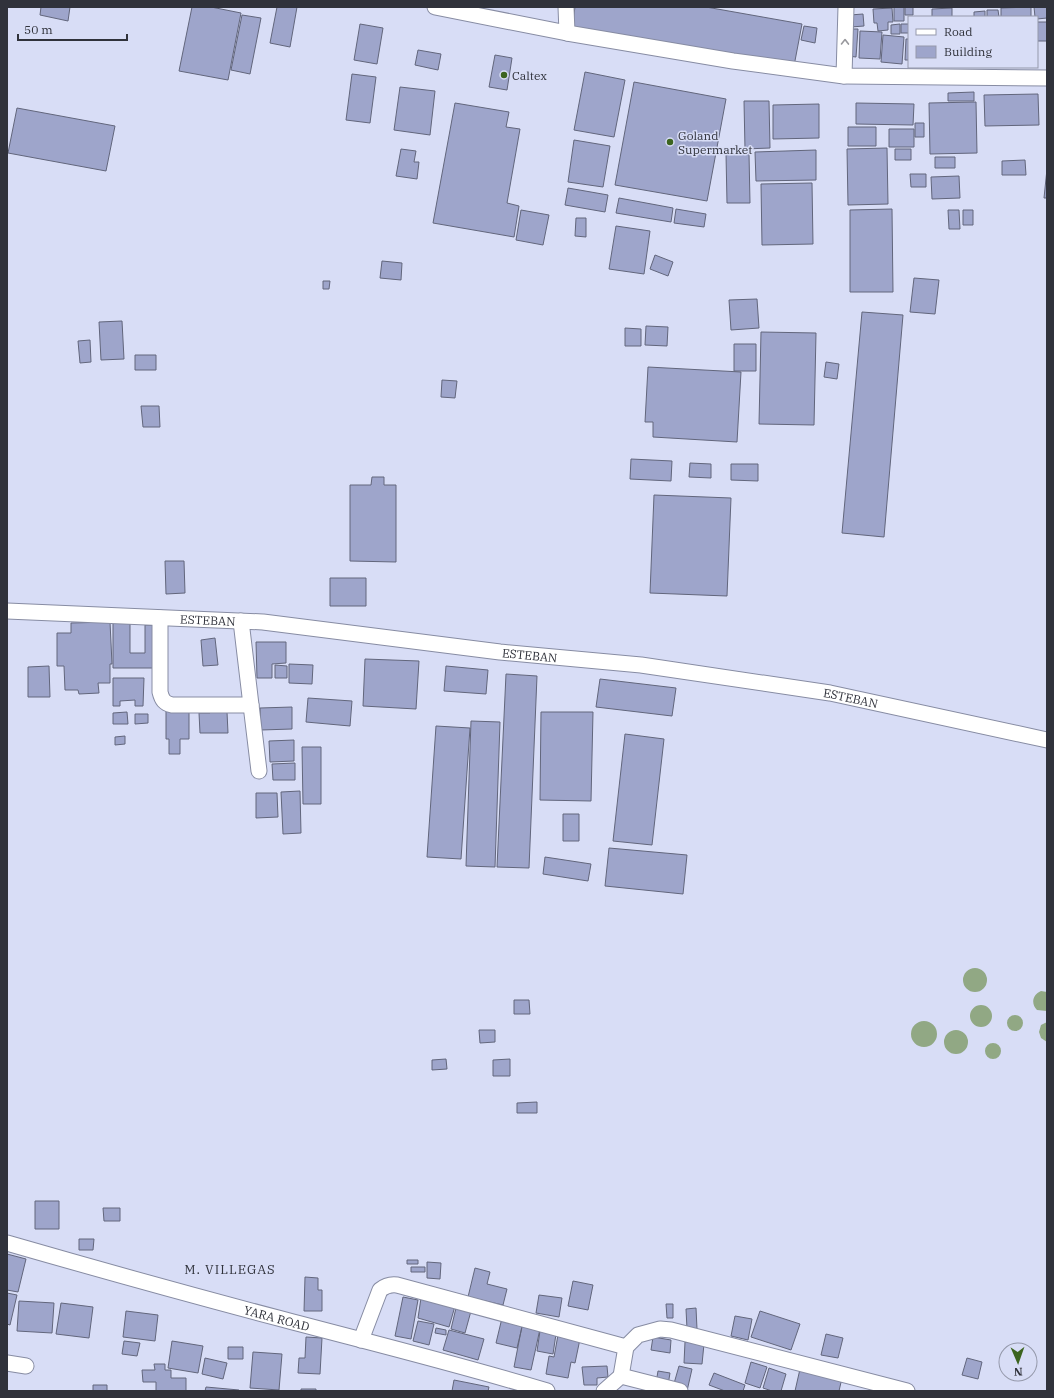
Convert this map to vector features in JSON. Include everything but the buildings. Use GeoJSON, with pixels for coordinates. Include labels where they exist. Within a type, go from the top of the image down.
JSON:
{"type":"FeatureCollection","features":[{"type":"Feature","properties":{"kind":"street"},"geometry":{"type":"LineString","coordinates":[[435,7],[567,33],[733,61],[844,76],[1047,78]]}},
{"type":"Feature","properties":{"kind":"street"},"geometry":{"type":"LineString","coordinates":[[566,7],[567,33]]}},
{"type":"Feature","properties":{"kind":"street"},"geometry":{"type":"LineString","coordinates":[[844,76],[846,7]]}},
{"type":"Feature","properties":{"kind":"street","name":"ESTEBAN"},"geometry":{"type":"LineString","coordinates":[[7,611],[263,622],[500,652],[641,665],[830,693],[1047,740]]}},
{"type":"Feature","properties":{"kind":"street"},"geometry":{"type":"LineString","coordinates":[[160,618],[160,692],[162,700],[172,706],[251,705]]}},
{"type":"Feature","properties":{"kind":"street"},"geometry":{"type":"LineString","coordinates":[[241,621],[259,771]]}},
{"type":"Feature","properties":{"kind":"street","name":"YARA ROAD"},"geometry":{"type":"LineString","coordinates":[[7,1242],[120,1275],[479,1371],[547,1391]]}},
{"type":"Feature","properties":{"kind":"street"},"geometry":{"type":"LineString","coordinates":[[361,1340],[380,1290],[391,1284],[626,1346]]}},
{"type":"Feature","properties":{"kind":"street"},"geometry":{"type":"LineString","coordinates":[[604,1391],[621,1376],[626,1346],[638,1335],[660,1329],[671,1330],[907,1391]]}},
{"type":"Feature","properties":{"kind":"street"},"geometry":{"type":"LineString","coordinates":[[7,1364],[26,1366]]}},
{"type":"Feature","properties":{"kind":"street"},"geometry":{"type":"LineString","coordinates":[[621,1376],[680,1391]]}},
{"type":"Feature","properties":{"kind":"green space"},"geometry":{"type":"Polygon","coordinates":[[[975,968],[983,972],[987,980],[983,988],[975,992],[967,988],[963,980],[967,972],[975,968]]]}},
{"type":"Feature","properties":{"kind":"green space"},"geometry":{"type":"Polygon","coordinates":[[[1041,991],[1047,992],[1047,1011],[1037,1010],[1033,1002],[1034,997],[1041,991]]]}},
{"type":"Feature","properties":{"kind":"green space"},"geometry":{"type":"Polygon","coordinates":[[[981,1005],[989,1008],[992,1016],[989,1024],[981,1027],[973,1024],[970,1016],[973,1008],[981,1005]]]}},
{"type":"Feature","properties":{"kind":"green space"},"geometry":{"type":"Polygon","coordinates":[[[1012,1015],[1018,1015],[1023,1020],[1021,1029],[1018,1031],[1012,1031],[1007,1026],[1007,1020],[1012,1015]]]}},
{"type":"Feature","properties":{"kind":"green space"},"geometry":{"type":"Polygon","coordinates":[[[924,1021],[933,1025],[937,1034],[933,1043],[924,1047],[915,1043],[911,1034],[915,1025],[924,1021]]]}},
{"type":"Feature","properties":{"kind":"green space"},"geometry":{"type":"Polygon","coordinates":[[[1047,1022],[1047,1042],[1041,1038],[1039,1032],[1041,1025],[1047,1022]]]}},
{"type":"Feature","properties":{"kind":"green space"},"geometry":{"type":"Polygon","coordinates":[[[956,1030],[965,1033],[968,1042],[965,1051],[956,1054],[947,1051],[944,1042],[947,1033],[956,1030]]]}},
{"type":"Feature","properties":{"kind":"green space"},"geometry":{"type":"Polygon","coordinates":[[[993,1043],[999,1045],[1001,1051],[999,1057],[993,1059],[987,1057],[985,1051],[987,1045],[993,1043]]]}},
{"type":"Feature","properties":{"kind":"place","name":"Caltex"},"geometry":{"type":"Point","coordinates":[504,75]}},
{"type":"Feature","properties":{"kind":"place","name":"Goland Supermarket"},"geometry":{"type":"Point","coordinates":[670,142]}},
{"type":"Feature","properties":{"kind":"district","name":"M. VILLEGAS"},"geometry":{"type":"Point","coordinates":[230,1269]}}]}
